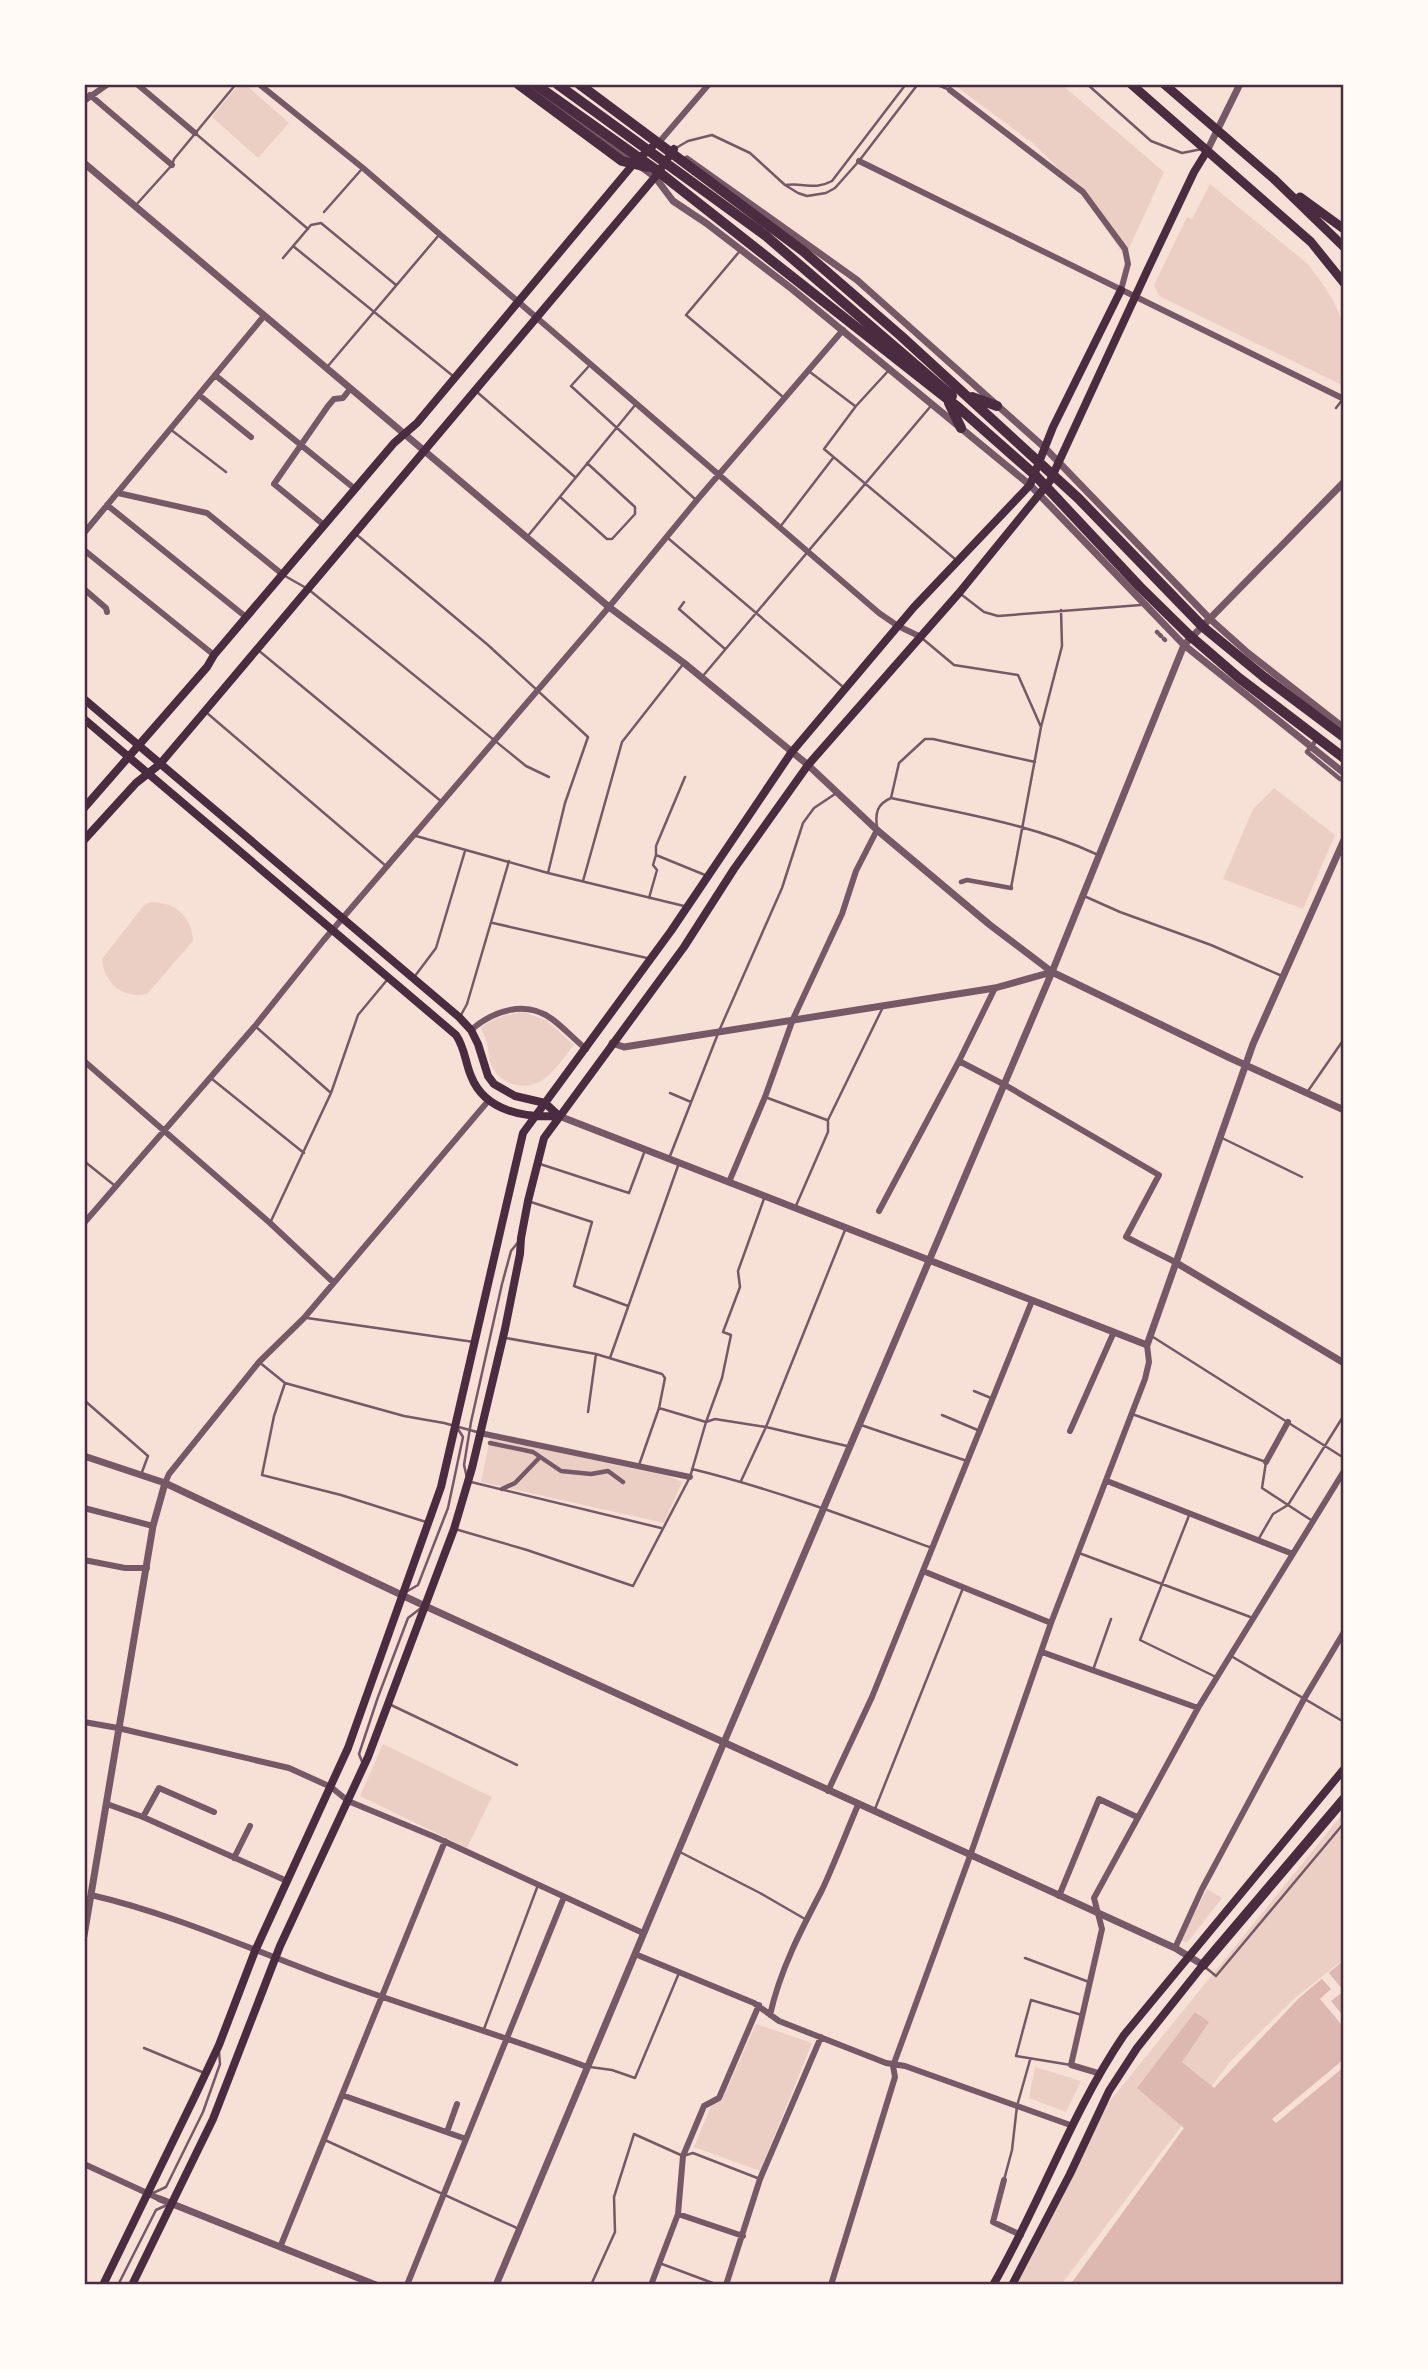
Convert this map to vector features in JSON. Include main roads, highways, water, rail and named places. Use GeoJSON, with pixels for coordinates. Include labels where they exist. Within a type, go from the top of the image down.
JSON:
{"type":"FeatureCollection","features":[{"type":"Feature","properties":{"kind":"highway"},"geometry":{"type":"LineString","coordinates":[[518,84],[622,161],[655,173]]}},
{"type":"Feature","properties":{"kind":"highway"},"geometry":{"type":"LineString","coordinates":[[535,84],[655,173],[959,408],[1035,475],[1189,635],[1239,678],[1344,758]]}},
{"type":"Feature","properties":{"kind":"highway"},"geometry":{"type":"LineString","coordinates":[[557,84],[766,236],[1050,481]]}},
{"type":"Feature","properties":{"kind":"highway"},"geometry":{"type":"LineString","coordinates":[[579,84],[803,251],[911,345],[1078,498],[1203,627],[1344,737]]}},
{"type":"Feature","properties":{"kind":"highway"},"geometry":{"type":"LineString","coordinates":[[942,387],[997,406]]}},
{"type":"Feature","properties":{"kind":"highway"},"geometry":{"type":"LineString","coordinates":[[942,387],[961,428]]}},
{"type":"Feature","properties":{"kind":"highway"},"geometry":{"type":"LineString","coordinates":[[1203,1965],[1344,1799]]}},
{"type":"Feature","properties":{"kind":"main road"},"geometry":{"type":"LineString","coordinates":[[1131,84],[1311,242],[1344,283]]}},
{"type":"Feature","properties":{"kind":"main road"},"geometry":{"type":"LineString","coordinates":[[1170,86],[1275,180],[1344,247]]}},
{"type":"Feature","properties":{"kind":"main road"},"geometry":{"type":"LineString","coordinates":[[84,808],[403,433],[417,423],[635,162],[661,140]]}},
{"type":"Feature","properties":{"kind":"main road"},"geometry":{"type":"LineString","coordinates":[[84,840],[147,772],[160,764],[674,149]]}},
{"type":"Feature","properties":{"kind":"main road"},"geometry":{"type":"LineString","coordinates":[[132,2285],[213,2119],[275,1958],[348,1801],[389,1704],[454,1529],[502,1338],[528,1201],[544,1139],[684,947],[734,869],[808,765],[960,593],[1050,481],[1135,295],[1206,150]]}},
{"type":"Feature","properties":{"kind":"main road"},"geometry":{"type":"LineString","coordinates":[[1275,180],[1344,229]]}},
{"type":"Feature","properties":{"kind":"main road"},"geometry":{"type":"LineString","coordinates":[[103,2285],[149,2195],[219,2045],[255,1951],[348,1748],[441,1487],[523,1133],[651,959],[791,753],[898,626],[1030,485],[1121,290]]}},
{"type":"Feature","properties":{"kind":"main road"},"geometry":{"type":"LineString","coordinates":[[84,699],[459,1017],[471,1030],[488,1076],[494,1084],[515,1096],[545,1103],[559,1116]]}},
{"type":"Feature","properties":{"kind":"main road"},"geometry":{"type":"LineString","coordinates":[[84,719],[456,1035],[471,1078],[489,1100],[511,1112],[534,1117],[559,1116]]}},
{"type":"Feature","properties":{"kind":"main road"},"geometry":{"type":"LineString","coordinates":[[993,2285],[1021,2235],[1098,2073],[1124,2035],[1344,1769]]}},
{"type":"Feature","properties":{"kind":"main road"},"geometry":{"type":"LineString","coordinates":[[1012,2285],[1070,2174],[1109,2091],[1137,2048],[1203,1965]]}}]}
